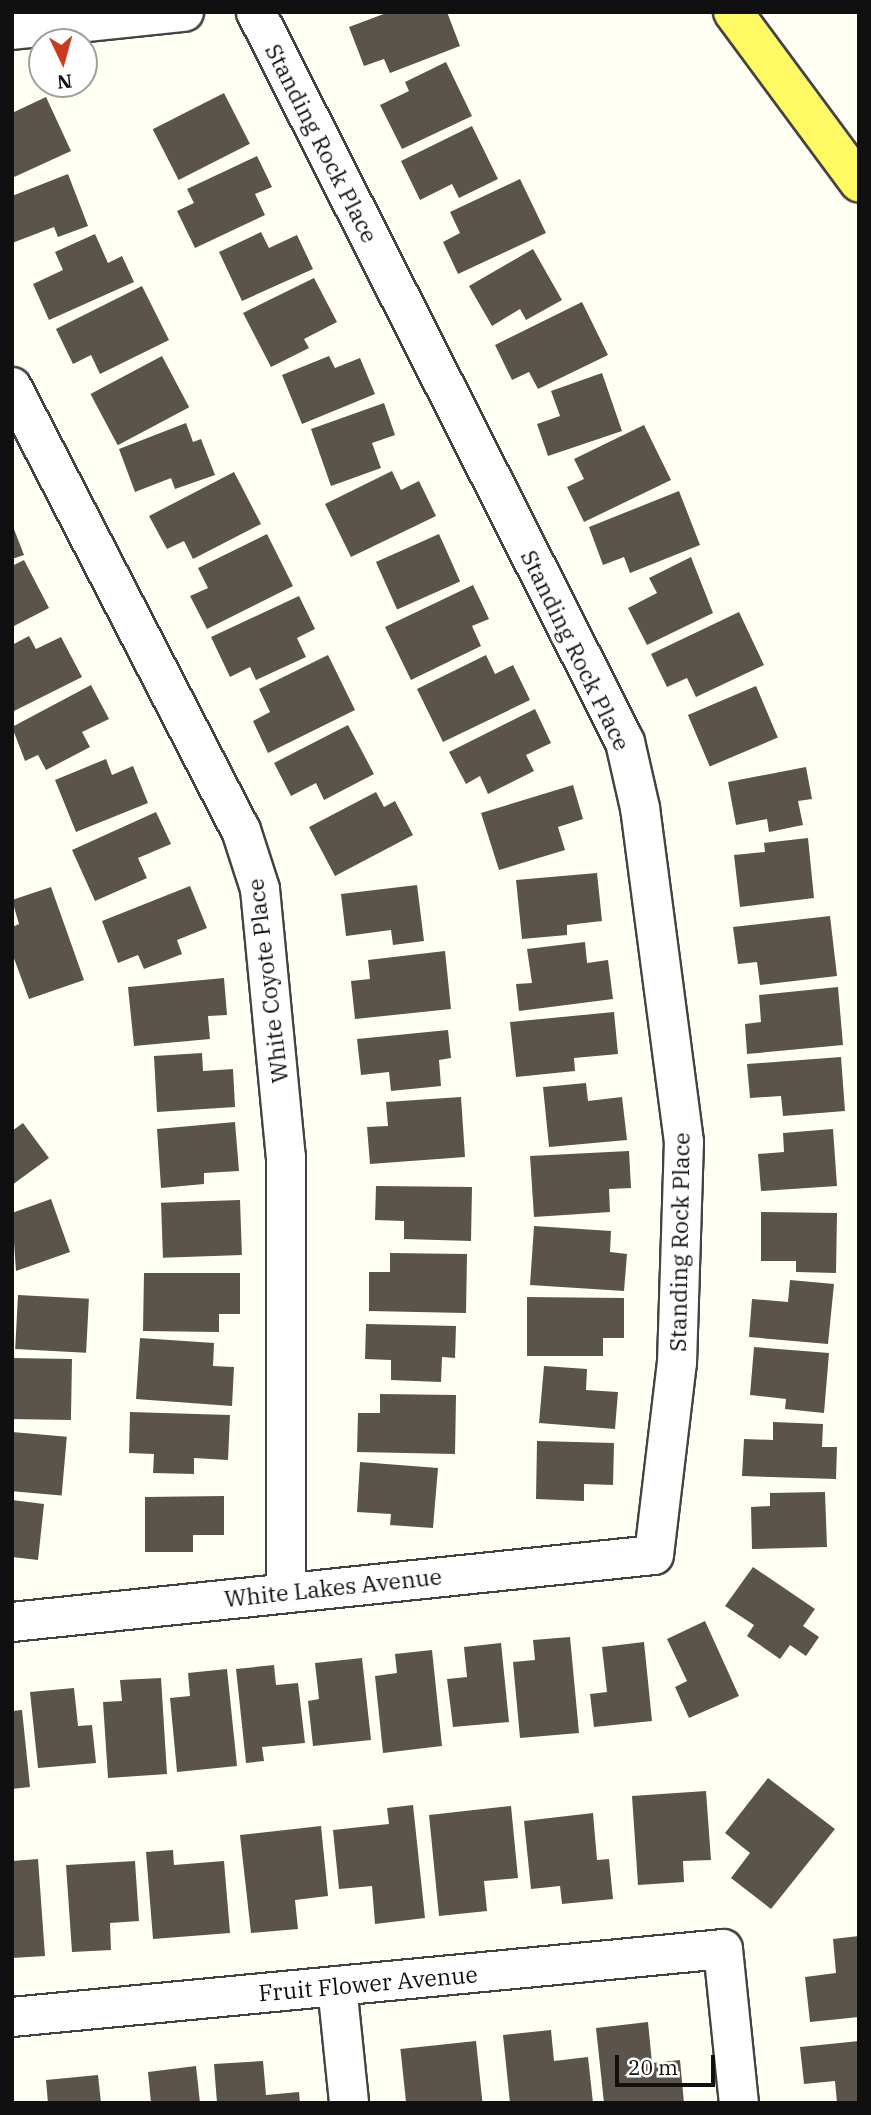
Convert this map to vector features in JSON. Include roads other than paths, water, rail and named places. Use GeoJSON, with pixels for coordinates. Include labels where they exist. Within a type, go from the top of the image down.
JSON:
{"type":"FeatureCollection","features":[{"type":"Feature","properties":{"kind":"main road"},"geometry":{"type":"LineString","coordinates":[[733,12],[859,182]]}},
{"type":"Feature","properties":{"kind":"street"},"geometry":{"type":"LineString","coordinates":[[12,30],[184,12]]}},
{"type":"Feature","properties":{"kind":"street","name":"Standing Rock Place"},"geometry":{"type":"LineString","coordinates":[[256,12],[625,742],[640,808],[684,1142],[677,1363],[654,1555]]}},
{"type":"Feature","properties":{"kind":"street","name":"White Coyote Place"},"geometry":{"type":"LineString","coordinates":[[12,387],[241,830],[260,889],[286,1157],[286,1591]]}},
{"type":"Feature","properties":{"kind":"street","name":"White Lakes Avenue"},"geometry":{"type":"LineString","coordinates":[[12,1622],[286,1591],[654,1555]]}},
{"type":"Feature","properties":{"kind":"street","name":"Fruit Flower Avenue"},"geometry":{"type":"LineString","coordinates":[[12,2017],[723,1949],[739,2103]]}},
{"type":"Feature","properties":{"kind":"street"},"geometry":{"type":"LineString","coordinates":[[337,1986],[349,2103]]}}]}
